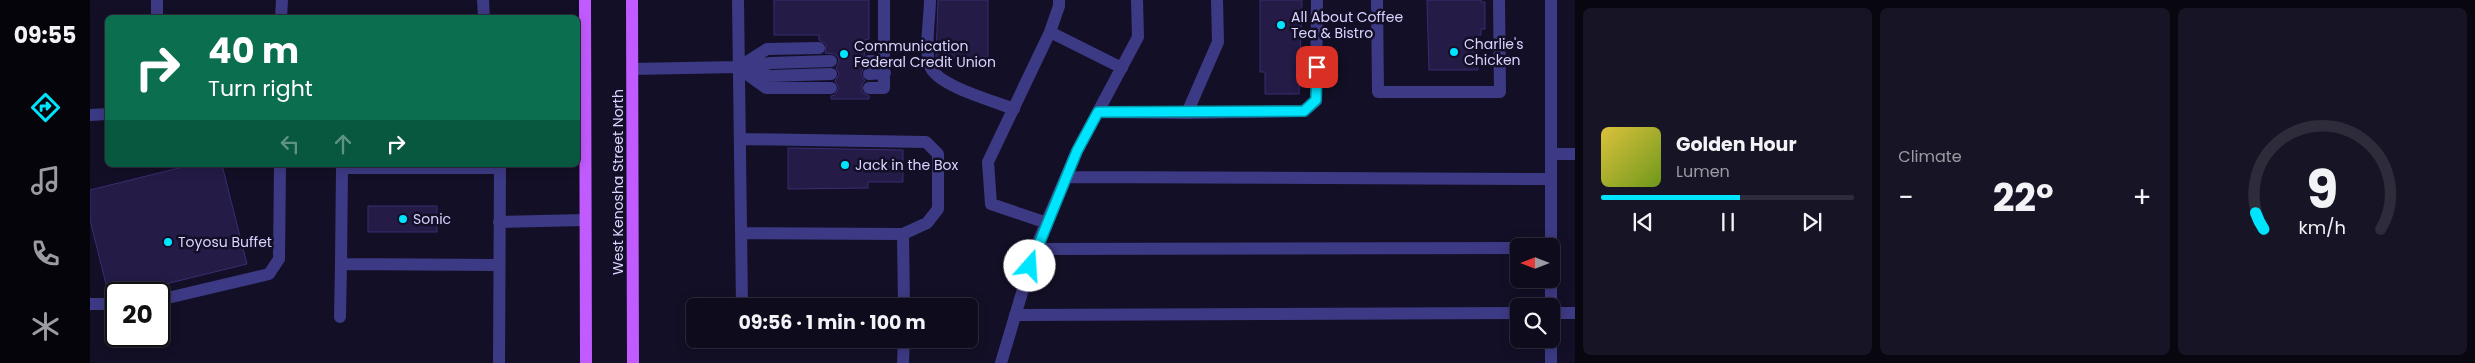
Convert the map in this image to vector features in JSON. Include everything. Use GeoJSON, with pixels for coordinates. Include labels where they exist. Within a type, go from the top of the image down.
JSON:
{"type":"FeatureCollection","features":[{"type":"Feature","properties":{"kind":"main road"},"geometry":{"type":"LineString","coordinates":[[585,0],[581,105],[585,220],[586,363]]}},
{"type":"Feature","properties":{"kind":"main road","name":"West Kenosha Street North"},"geometry":{"type":"LineString","coordinates":[[632,0],[633,363]]}},
{"type":"Feature","properties":{"kind":"lane"},"geometry":{"type":"LineString","coordinates":[[158,0],[158,15]]}},
{"type":"Feature","properties":{"kind":"lane"},"geometry":{"type":"LineString","coordinates":[[282,0],[282,15]]}},
{"type":"Feature","properties":{"kind":"lane"},"geometry":{"type":"LineString","coordinates":[[484,0],[484,15]]}},
{"type":"Feature","properties":{"kind":"lane"},"geometry":{"type":"LineString","coordinates":[[738,0],[737,67],[742,298]]}},
{"type":"Feature","properties":{"kind":"lane"},"geometry":{"type":"LineString","coordinates":[[869,88],[884,88],[886,47],[884,0]]}},
{"type":"Feature","properties":{"kind":"lane"},"geometry":{"type":"LineString","coordinates":[[930,0],[928,52],[930,65],[936,75],[948,83],[1014,109]]}},
{"type":"Feature","properties":{"kind":"lane"},"geometry":{"type":"LineString","coordinates":[[1047,223],[991,204],[988,162],[1050,32],[1059,0]]}},
{"type":"Feature","properties":{"kind":"lane"},"geometry":{"type":"LineString","coordinates":[[1001,363],[1035,250],[1066,177],[1138,37],[1137,0]]}},
{"type":"Feature","properties":{"kind":"lane"},"geometry":{"type":"LineString","coordinates":[[1187,113],[1218,42],[1217,0]]}},
{"type":"Feature","properties":{"kind":"lane"},"geometry":{"type":"LineString","coordinates":[[1098,112],[1304,111],[1316,100],[1318,0]]}},
{"type":"Feature","properties":{"kind":"lane"},"geometry":{"type":"LineString","coordinates":[[1377,0],[1378,92],[1500,92],[1500,0]]}},
{"type":"Feature","properties":{"kind":"lane"},"geometry":{"type":"LineString","coordinates":[[1551,0],[1551,238]]}},
{"type":"Feature","properties":{"kind":"lane"},"geometry":{"type":"LineString","coordinates":[[1050,32],[1122,68]]}},
{"type":"Feature","properties":{"kind":"lane"},"geometry":{"type":"LineString","coordinates":[[869,47],[886,47]]}},
{"type":"Feature","properties":{"kind":"lane"},"geometry":{"type":"LineString","coordinates":[[737,67],[767,49],[819,48]]}},
{"type":"Feature","properties":{"kind":"lane"},"geometry":{"type":"LineString","coordinates":[[632,69],[737,67],[771,62],[831,74],[766,88],[737,67]]}},
{"type":"Feature","properties":{"kind":"lane"},"geometry":{"type":"LineString","coordinates":[[869,67],[885,67]]}},
{"type":"Feature","properties":{"kind":"lane"},"geometry":{"type":"LineString","coordinates":[[90,115],[105,114]]}},
{"type":"Feature","properties":{"kind":"lane"},"geometry":{"type":"LineString","coordinates":[[740,139],[926,142],[938,154],[938,209],[927,223],[904,234],[741,233]]}},
{"type":"Feature","properties":{"kind":"lane"},"geometry":{"type":"LineString","coordinates":[[1551,154],[1575,154]]}},
{"type":"Feature","properties":{"kind":"lane"},"geometry":{"type":"LineString","coordinates":[[170,297],[269,274],[279,259],[280,167]]}},
{"type":"Feature","properties":{"kind":"lane"},"geometry":{"type":"LineString","coordinates":[[340,317],[342,168],[500,167],[499,363]]}},
{"type":"Feature","properties":{"kind":"lane"},"geometry":{"type":"LineString","coordinates":[[1066,177],[1551,179]]}},
{"type":"Feature","properties":{"kind":"lane"},"geometry":{"type":"LineString","coordinates":[[499,222],[585,220]]}},
{"type":"Feature","properties":{"kind":"lane"},"geometry":{"type":"LineString","coordinates":[[904,234],[904,298]]}},
{"type":"Feature","properties":{"kind":"lane"},"geometry":{"type":"LineString","coordinates":[[1035,250],[1510,248]]}},
{"type":"Feature","properties":{"kind":"lane"},"geometry":{"type":"LineString","coordinates":[[341,264],[499,265]]}},
{"type":"Feature","properties":{"kind":"lane"},"geometry":{"type":"LineString","coordinates":[[90,304],[105,304]]}},
{"type":"Feature","properties":{"kind":"lane"},"geometry":{"type":"LineString","coordinates":[[1015,315],[1510,313]]}},
{"type":"Feature","properties":{"kind":"lane"},"geometry":{"type":"LineString","coordinates":[[1560,313],[1575,314]]}},
{"type":"Feature","properties":{"kind":"lane"},"geometry":{"type":"LineString","coordinates":[[903,363],[904,348]]}},
{"type":"Feature","properties":{"kind":"lane"},"geometry":{"type":"LineString","coordinates":[[1551,348],[1551,363]]}},
{"type":"Feature","properties":{"kind":"building","name":"Communication Federal Credit Union"},"geometry":{"type":"Polygon","coordinates":[[[774,0],[869,0],[869,39],[865,40],[861,47],[865,54],[861,61],[864,67],[861,74],[865,81],[862,84],[862,92],[869,96],[869,99],[831,99],[831,96],[835,95],[839,88],[835,81],[839,74],[836,68],[839,61],[838,57],[834,54],[825,53],[826,44],[819,40],[819,35],[774,35],[774,0]]]}},
{"type":"Feature","properties":{"kind":"building"},"geometry":{"type":"Polygon","coordinates":[[[938,0],[988,0],[988,57],[936,58],[938,0]]]}},
{"type":"Feature","properties":{"kind":"building","name":"All About Coffee Tea & Bistro"},"geometry":{"type":"Polygon","coordinates":[[[1260,0],[1302,0],[1299,94],[1265,94],[1265,72],[1260,72],[1260,0]]]}},
{"type":"Feature","properties":{"kind":"building","name":"Charlie's Chicken"},"geometry":{"type":"Polygon","coordinates":[[[1427,0],[1481,0],[1481,2],[1485,2],[1485,29],[1481,29],[1481,35],[1478,35],[1478,70],[1429,70],[1427,0]]]}},
{"type":"Feature","properties":{"kind":"building","name":"Jack in the Box"},"geometry":{"type":"Polygon","coordinates":[[[788,148],[903,150],[903,182],[868,182],[868,188],[788,189],[788,148]]]}},
{"type":"Feature","properties":{"kind":"building","name":"Toyosu Buffet"},"geometry":{"type":"Polygon","coordinates":[[[183,167],[223,167],[247,264],[170,283],[106,282],[90,220],[90,190],[183,167]]]}},
{"type":"Feature","properties":{"kind":"building","name":"Sonic"},"geometry":{"type":"Polygon","coordinates":[[[368,206],[437,206],[437,232],[368,232],[368,206]]]}},
{"type":"Feature","properties":{"kind":"place","name":"All About Coffee Tea & Bistro"},"geometry":{"type":"Point","coordinates":[1281,25]}},
{"type":"Feature","properties":{"kind":"place","name":"Charlie's Chicken"},"geometry":{"type":"Point","coordinates":[1454,52]}},
{"type":"Feature","properties":{"kind":"place","name":"Communication Federal Credit Union"},"geometry":{"type":"Point","coordinates":[844,54]}},
{"type":"Feature","properties":{"kind":"place","name":"Jack in the Box"},"geometry":{"type":"Point","coordinates":[845,165]}},
{"type":"Feature","properties":{"kind":"place","name":"Sonic"},"geometry":{"type":"Point","coordinates":[403,219]}},
{"type":"Feature","properties":{"kind":"place","name":"Toyosu Buffet"},"geometry":{"type":"Point","coordinates":[168,242]}},
{"type":"Feature","properties":{"kind":"route"},"geometry":{"type":"LineString","coordinates":[[1030,266],[1077,151],[1098,112],[1304,111],[1316,100],[1317,67]]}}]}
